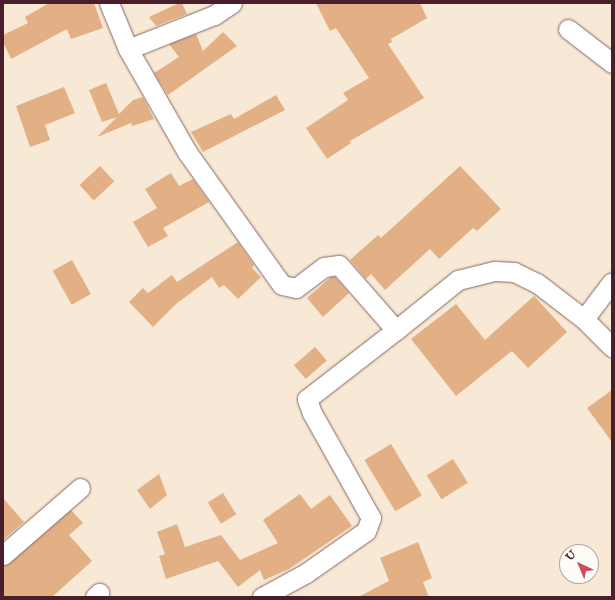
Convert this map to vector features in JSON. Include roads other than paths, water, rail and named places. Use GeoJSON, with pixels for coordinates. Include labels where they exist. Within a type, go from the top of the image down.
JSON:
{"type":"FeatureCollection","features":[{"type":"Feature","properties":{"kind":"street"},"geometry":{"type":"LineString","coordinates":[[109,3],[128,49],[187,152],[282,285],[296,288],[324,267],[339,265],[396,330]]}},
{"type":"Feature","properties":{"kind":"street"},"geometry":{"type":"LineString","coordinates":[[128,49],[214,15],[232,3]]}},
{"type":"Feature","properties":{"kind":"street"},"geometry":{"type":"LineString","coordinates":[[568,29],[612,63]]}},
{"type":"Feature","properties":{"kind":"street"},"geometry":{"type":"LineString","coordinates":[[262,597],[306,573],[366,531],[371,518],[312,413],[307,399],[458,280],[495,271],[514,272],[525,276],[584,319],[612,346]]}},
{"type":"Feature","properties":{"kind":"street"},"geometry":{"type":"LineString","coordinates":[[584,319],[612,282]]}},
{"type":"Feature","properties":{"kind":"street"},"geometry":{"type":"LineString","coordinates":[[3,555],[80,488]]}}]}
